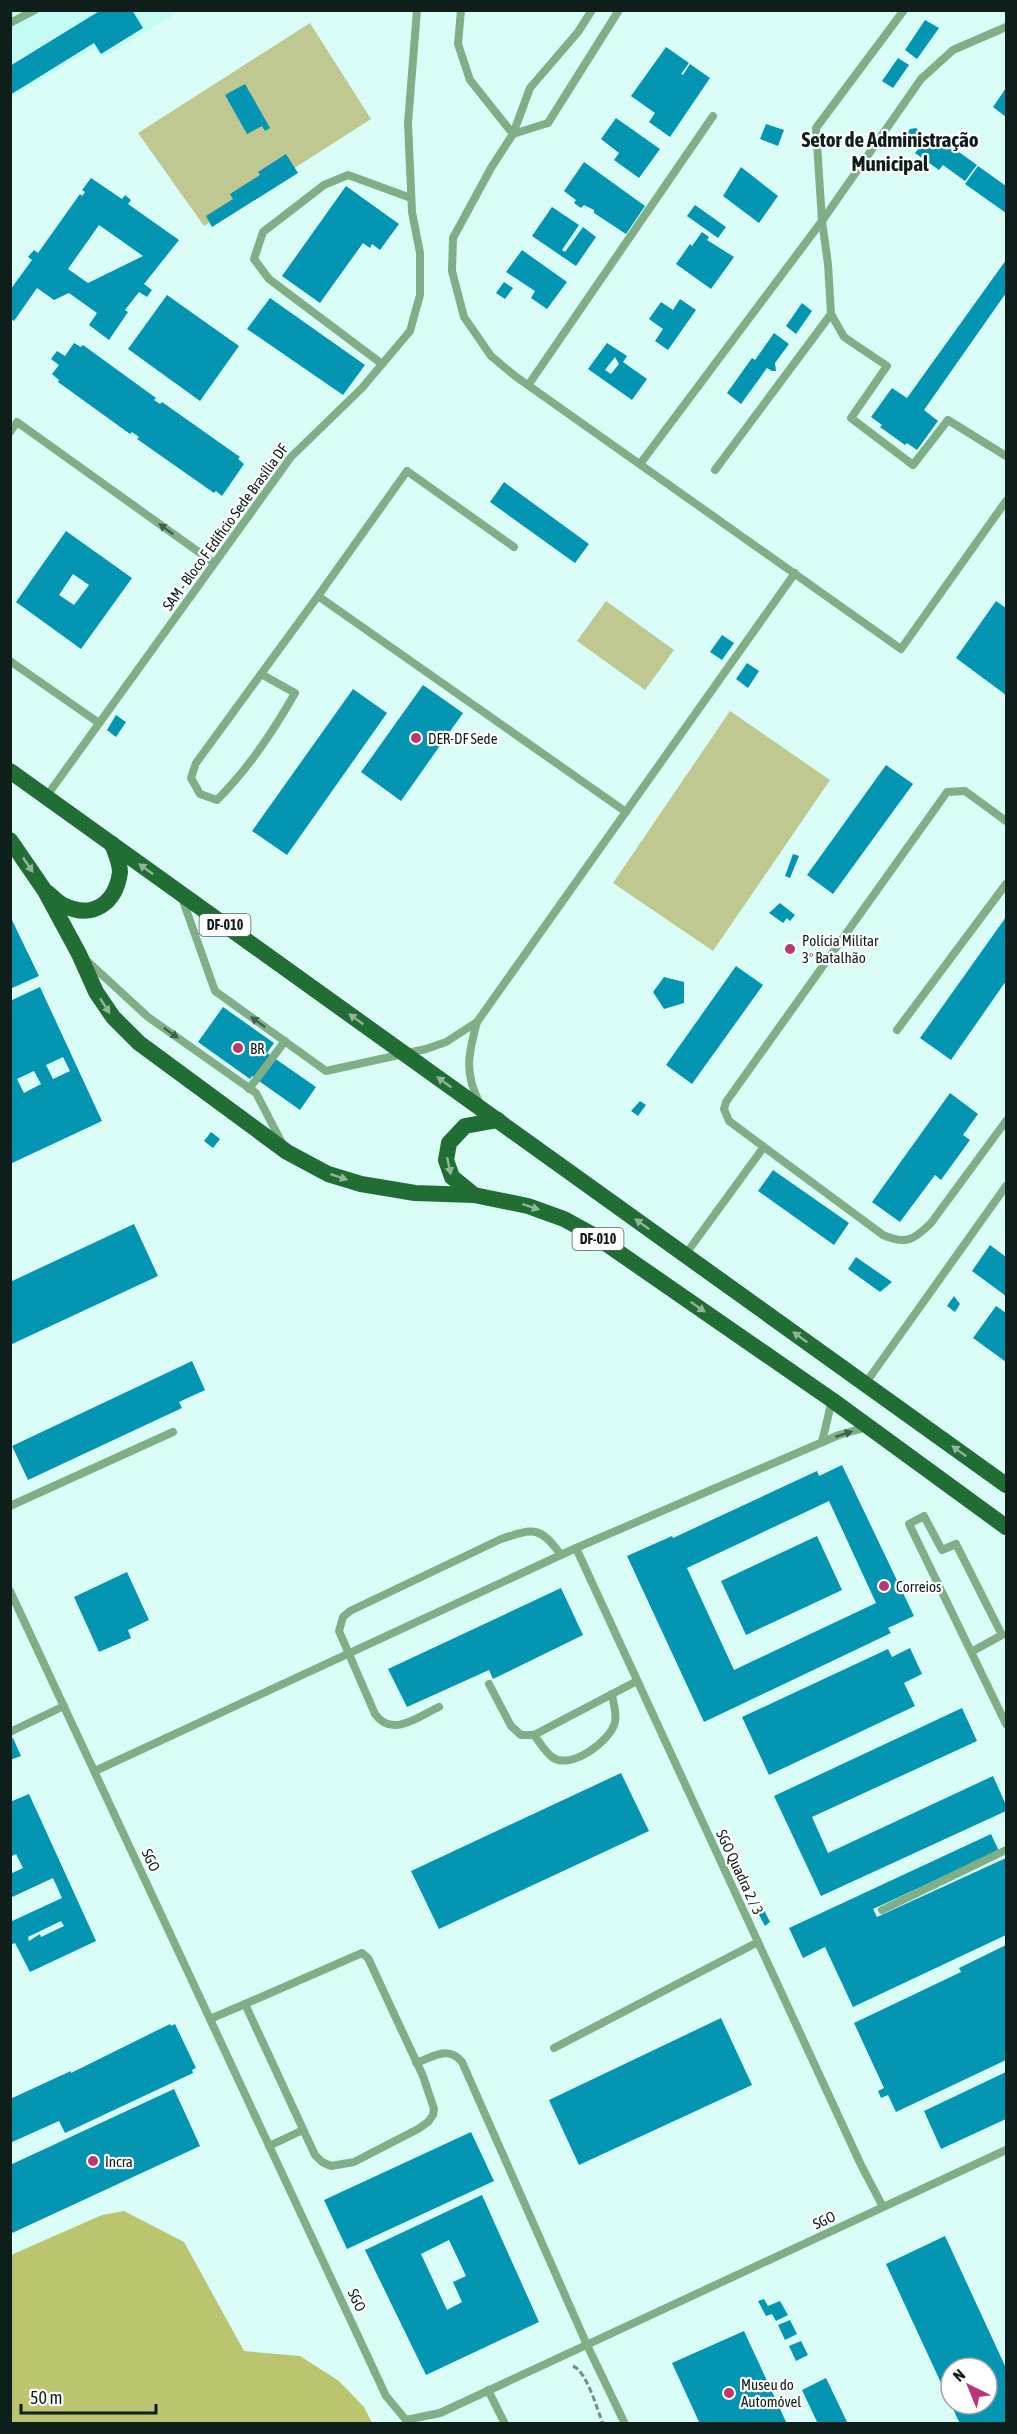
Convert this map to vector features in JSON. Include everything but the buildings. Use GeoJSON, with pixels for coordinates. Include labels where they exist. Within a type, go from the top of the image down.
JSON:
{"type":"FeatureCollection","features":[{"type":"Feature","properties":{"kind":"main road","name":"DF-010"},"geometry":{"type":"LineString","coordinates":[[10,771],[1006,1485]]}},
{"type":"Feature","properties":{"kind":"main road","name":"DF-010"},"geometry":{"type":"LineString","coordinates":[[10,840],[45,891],[79,954],[96,992],[112,1017],[139,1043],[287,1152],[328,1174],[361,1184],[415,1193],[474,1195],[528,1206],[564,1220],[595,1236],[832,1400],[1006,1527]]}},
{"type":"Feature","properties":{"kind":"main road"},"geometry":{"type":"LineString","coordinates":[[45,891],[62,905],[83,911],[101,906],[114,896],[120,869],[112,844]]}},
{"type":"Feature","properties":{"kind":"main road"},"geometry":{"type":"LineString","coordinates":[[474,1195],[452,1177],[446,1160],[449,1143],[465,1126],[491,1115]]}},
{"type":"Feature","properties":{"kind":"lane"},"geometry":{"type":"LineString","coordinates":[[10,23],[35,10]]}},
{"type":"Feature","properties":{"kind":"lane","name":"SAM - Bloco F Edificio Sede Brasília DF"},"geometry":{"type":"LineString","coordinates":[[46,797],[291,457],[362,388],[410,331],[420,295],[420,253],[412,213],[408,123],[417,10]]}},
{"type":"Feature","properties":{"kind":"lane"},"geometry":{"type":"LineString","coordinates":[[461,10],[458,44],[471,80],[513,134]]}},
{"type":"Feature","properties":{"kind":"lane"},"geometry":{"type":"LineString","coordinates":[[592,10],[578,32],[530,88],[513,134],[491,168],[453,238],[452,271],[464,317],[491,356],[515,376],[901,649],[1006,501]]}},
{"type":"Feature","properties":{"kind":"lane"},"geometry":{"type":"LineString","coordinates":[[513,134],[548,123],[620,10]]}},
{"type":"Feature","properties":{"kind":"lane"},"geometry":{"type":"LineString","coordinates":[[904,10],[816,128],[831,314],[844,337],[887,366],[851,418],[913,465],[948,420],[1006,456]]}},
{"type":"Feature","properties":{"kind":"lane"},"geometry":{"type":"LineString","coordinates":[[640,464],[822,221],[921,79],[953,50],[1006,27]]}},
{"type":"Feature","properties":{"kind":"lane"},"geometry":{"type":"LineString","coordinates":[[529,384],[713,116]]}},
{"type":"Feature","properties":{"kind":"lane"},"geometry":{"type":"LineString","coordinates":[[382,364],[269,279],[254,259],[263,232],[324,185],[348,175],[411,198]]}},
{"type":"Feature","properties":{"kind":"lane"},"geometry":{"type":"LineString","coordinates":[[715,470],[831,314]]}},
{"type":"Feature","properties":{"kind":"lane"},"geometry":{"type":"LineString","coordinates":[[10,432],[17,422],[214,563]]}},
{"type":"Feature","properties":{"kind":"lane"},"geometry":{"type":"LineString","coordinates":[[261,674],[295,693],[269,739],[231,786],[217,800],[200,794],[191,778],[196,763],[407,471],[514,547]]}},
{"type":"Feature","properties":{"kind":"lane"},"geometry":{"type":"LineString","coordinates":[[491,1115],[470,1085],[469,1051],[477,1022],[795,573]]}},
{"type":"Feature","properties":{"kind":"lane"},"geometry":{"type":"LineString","coordinates":[[318,596],[626,812]]}},
{"type":"Feature","properties":{"kind":"lane"},"geometry":{"type":"LineString","coordinates":[[10,661],[99,723]]}},
{"type":"Feature","properties":{"kind":"lane"},"geometry":{"type":"LineString","coordinates":[[1006,821],[965,790],[947,792],[726,1102],[724,1108],[729,1121],[883,1235],[895,1240],[908,1241],[931,1223],[1006,1121]]}},
{"type":"Feature","properties":{"kind":"lane"},"geometry":{"type":"LineString","coordinates":[[897,1030],[1006,884]]}},
{"type":"Feature","properties":{"kind":"lane"},"geometry":{"type":"LineString","coordinates":[[181,893],[215,991],[326,1071],[426,1049],[446,1042],[477,1022]]}},
{"type":"Feature","properties":{"kind":"lane"},"geometry":{"type":"LineString","coordinates":[[79,954],[148,1017],[256,1093],[287,1152]]}},
{"type":"Feature","properties":{"kind":"lane"},"geometry":{"type":"LineString","coordinates":[[249,1089],[285,1041]]}},
{"type":"Feature","properties":{"kind":"lane"},"geometry":{"type":"LineString","coordinates":[[686,1255],[763,1148]]}},
{"type":"Feature","properties":{"kind":"lane"},"geometry":{"type":"LineString","coordinates":[[865,1384],[1006,1186]]}},
{"type":"Feature","properties":{"kind":"lane"},"geometry":{"type":"LineString","coordinates":[[822,1442],[832,1400]]}},
{"type":"Feature","properties":{"kind":"lane"},"geometry":{"type":"LineString","coordinates":[[95,1771],[576,1548],[822,1442],[867,1427]]}},
{"type":"Feature","properties":{"kind":"lane"},"geometry":{"type":"LineString","coordinates":[[10,1506],[173,1432]]}},
{"type":"Feature","properties":{"kind":"lane"},"geometry":{"type":"LineString","coordinates":[[971,1652],[1002,1635],[956,1544],[942,1550],[924,1516],[909,1524],[971,1652],[1006,1724]]}},
{"type":"Feature","properties":{"kind":"lane"},"geometry":{"type":"LineString","coordinates":[[439,1707],[397,1726],[387,1726],[381,1723],[348,1654],[339,1631],[340,1623],[351,1611],[501,1539],[522,1532],[536,1532],[547,1537],[561,1555]]}},
{"type":"Feature","properties":{"kind":"lane","name":"SGO Quadra 2 / 3"},"geometry":{"type":"LineString","coordinates":[[576,1548],[861,2165],[883,2207]]}},
{"type":"Feature","properties":{"kind":"lane","name":"SGO"},"geometry":{"type":"LineString","coordinates":[[10,1591],[386,2396],[406,2420],[440,2413],[1006,2150]]}},
{"type":"Feature","properties":{"kind":"lane"},"geometry":{"type":"LineString","coordinates":[[489,1684],[511,1726],[521,1735],[534,1734],[637,1681]]}},
{"type":"Feature","properties":{"kind":"lane"},"geometry":{"type":"LineString","coordinates":[[534,1734],[552,1757],[563,1762],[577,1758],[604,1741],[615,1724],[612,1694]]}},
{"type":"Feature","properties":{"kind":"lane"},"geometry":{"type":"LineString","coordinates":[[10,1732],[64,1706]]}},
{"type":"Feature","properties":{"kind":"lane"},"geometry":{"type":"LineString","coordinates":[[882,1910],[1006,1850]]}},
{"type":"Feature","properties":{"kind":"lane"},"geometry":{"type":"LineString","coordinates":[[554,2048],[758,1942]]}},
{"type":"Feature","properties":{"kind":"lane"},"geometry":{"type":"LineString","coordinates":[[210,2019],[362,1953],[368,1958],[416,2063],[434,2109],[428,2122],[354,2162],[331,2166],[322,2162],[315,2155],[245,2004]]}},
{"type":"Feature","properties":{"kind":"lane"},"geometry":{"type":"LineString","coordinates":[[416,2063],[444,2052],[456,2055],[462,2062],[587,2345],[625,2424]]}},
{"type":"Feature","properties":{"kind":"lane"},"geometry":{"type":"LineString","coordinates":[[269,2145],[303,2130]]}},
{"type":"Feature","properties":{"kind":"lane"},"geometry":{"type":"LineString","coordinates":[[488,2391],[505,2424]]}},
{"type":"Feature","properties":{"kind":"lane"},"geometry":{"type":"LineString","coordinates":[[440,2413],[445,2424]]}},
{"type":"Feature","properties":{"kind":"path"},"geometry":{"type":"LineString","coordinates":[[572,2366],[579,2369],[584,2377],[603,2424]]}},
{"type":"Feature","properties":{"kind":"shaded area"},"geometry":{"type":"Polygon","coordinates":[[[11,11],[180,11],[103,58],[95,47],[11,98],[11,11]]]}},
{"type":"Feature","properties":{"kind":"green space"},"geometry":{"type":"Polygon","coordinates":[[[310,23],[371,119],[204,226],[138,133],[310,23]]]}},
{"type":"Feature","properties":{"kind":"green space"},"geometry":{"type":"Polygon","coordinates":[[[606,601],[674,650],[645,690],[577,641],[606,601]]]}},
{"type":"Feature","properties":{"kind":"green space"},"geometry":{"type":"Polygon","coordinates":[[[730,711],[830,780],[713,951],[613,883],[730,711]]]}},
{"type":"Feature","properties":{"kind":"green space"},"geometry":{"type":"Polygon","coordinates":[[[124,2211],[184,2242],[244,2351],[300,2356],[339,2381],[364,2407],[372,2423],[11,2423],[11,2255],[102,2215],[124,2211]]]}},
{"type":"Feature","properties":{"kind":"place","name":"DER-DF Sede"},"geometry":{"type":"Point","coordinates":[416,738]}},
{"type":"Feature","properties":{"kind":"place","name":"Polícia Militar 3º Batalhão"},"geometry":{"type":"Point","coordinates":[790,949]}},
{"type":"Feature","properties":{"kind":"place","name":"BR"},"geometry":{"type":"Point","coordinates":[238,1048]}},
{"type":"Feature","properties":{"kind":"place","name":"Correios"},"geometry":{"type":"Point","coordinates":[884,1586]}},
{"type":"Feature","properties":{"kind":"place","name":"Incra"},"geometry":{"type":"Point","coordinates":[93,2161]}},
{"type":"Feature","properties":{"kind":"place","name":"Museu do Automóvel"},"geometry":{"type":"Point","coordinates":[729,2393]}},
{"type":"Feature","properties":{"kind":"district","name":"Setor de Administração Municipal"},"geometry":{"type":"Point","coordinates":[890,151]}}]}
